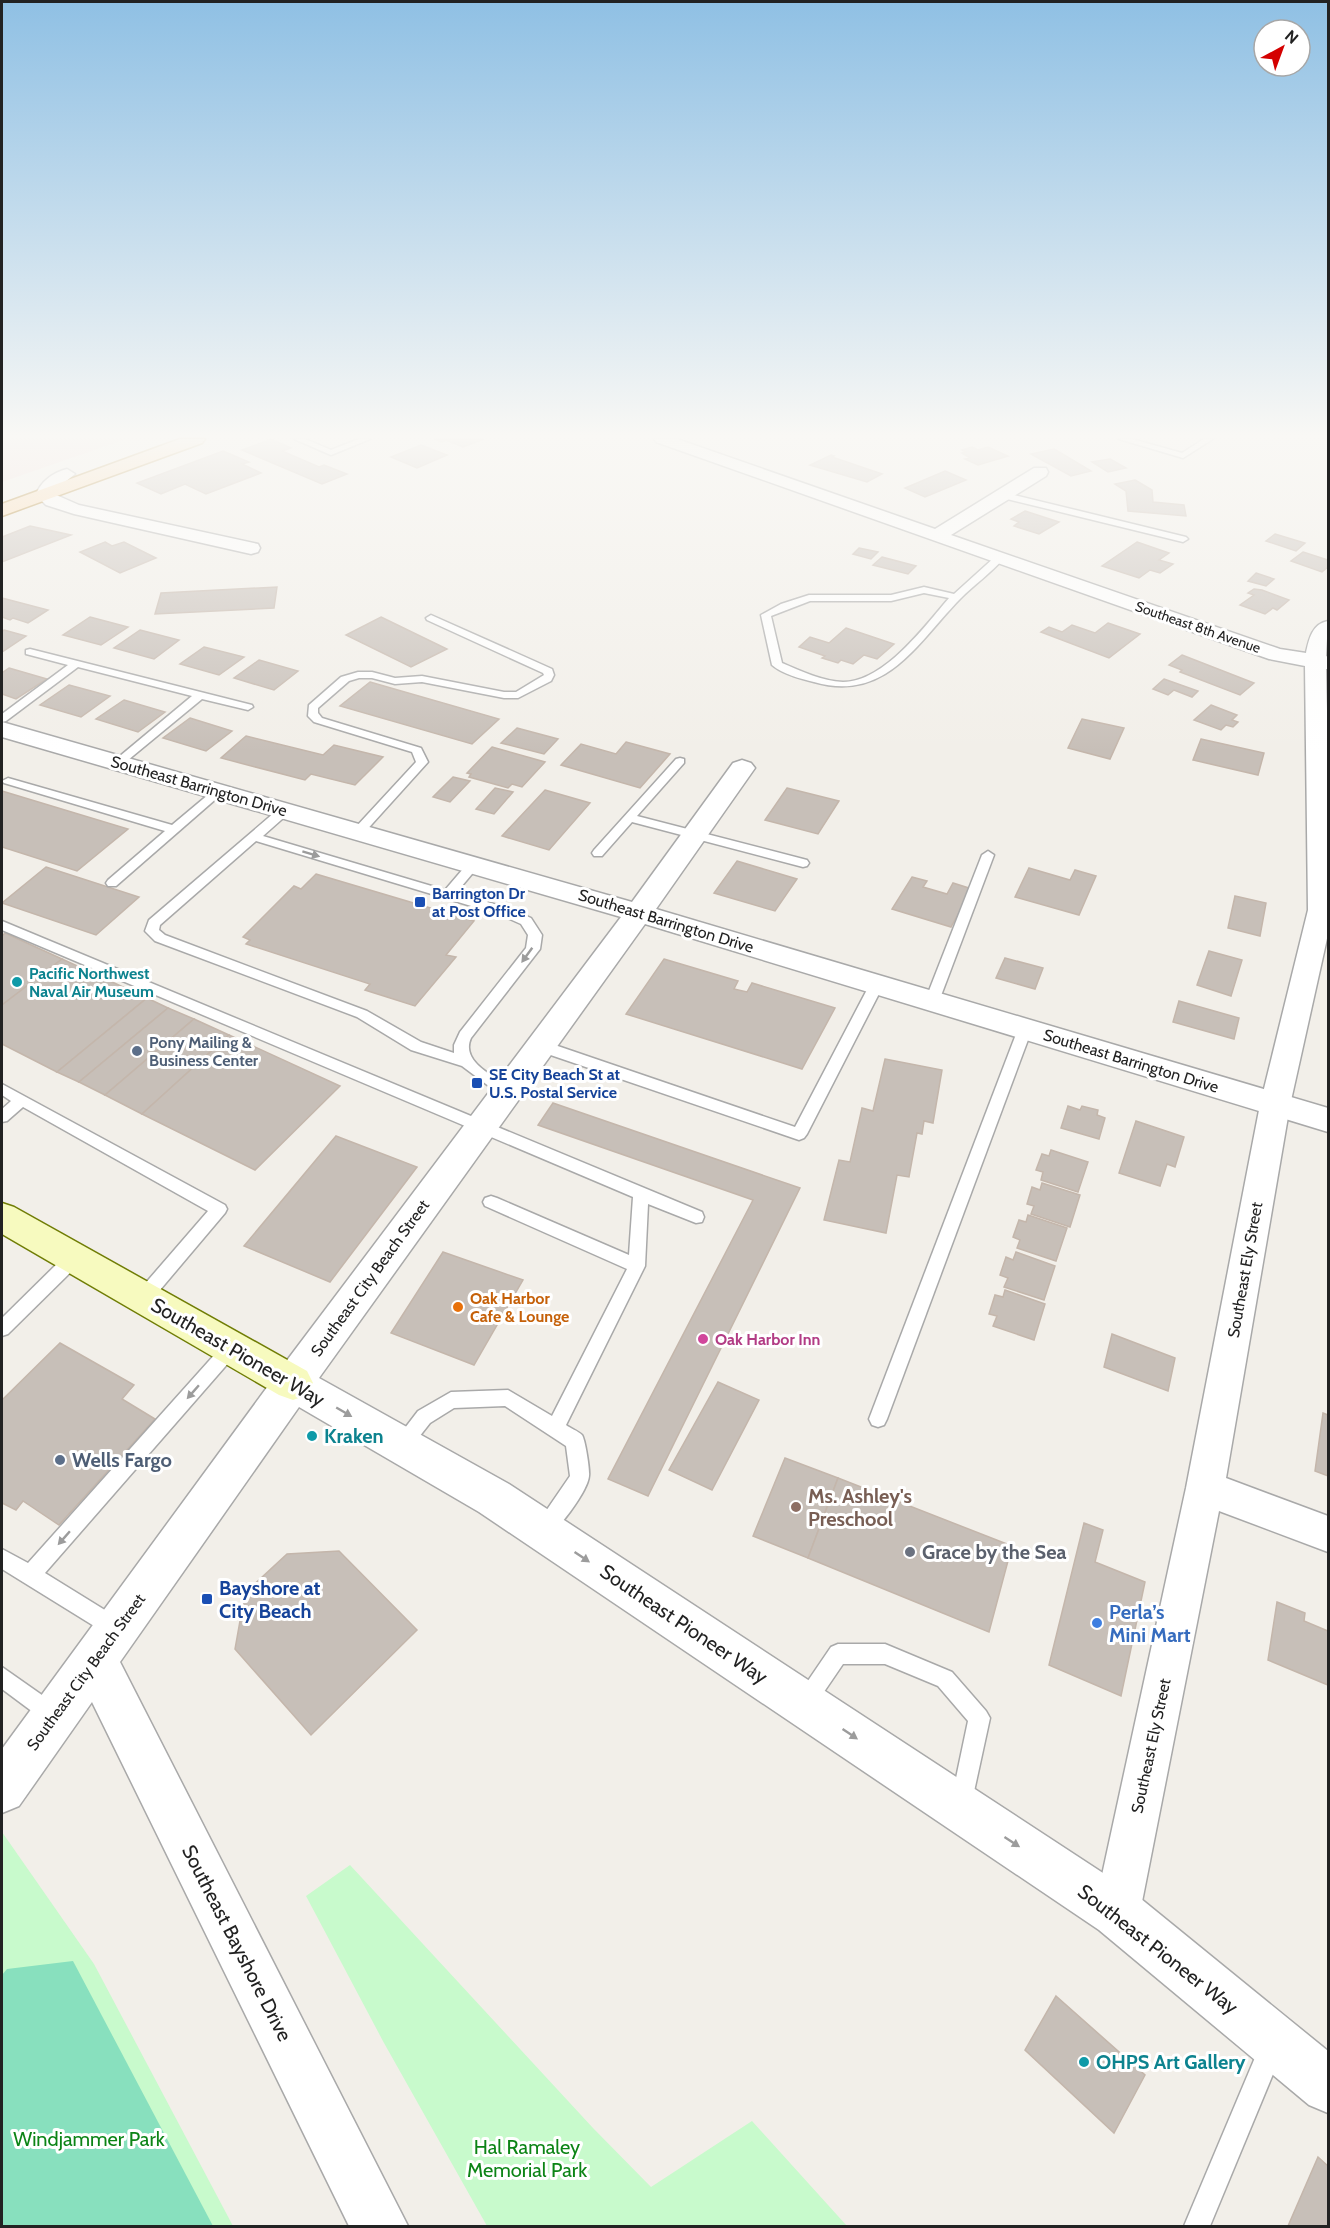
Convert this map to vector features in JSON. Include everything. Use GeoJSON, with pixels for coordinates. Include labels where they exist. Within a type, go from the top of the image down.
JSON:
{"type":"FeatureCollection","features":[{"type":"Feature","properties":{"kind":"main road","name":"Southeast Pioneer Way"},"geometry":{"type":"LineString","coordinates":[[2,1217],[293,1383]]}},
{"type":"Feature","properties":{"kind":"street"},"geometry":{"type":"LineString","coordinates":[[228,543],[251,548]]}},
{"type":"Feature","properties":{"kind":"street","name":"Southeast 8th Avenue"},"geometry":{"type":"LineString","coordinates":[[956,543],[1276,655],[1322,662]]}},
{"type":"Feature","properties":{"kind":"street","name":"Southeast Ely Street"},"geometry":{"type":"LineString","coordinates":[[1117,1912],[1205,1488],[1275,1105],[1321,910],[1322,662],[1319,637],[1329,627]]}},
{"type":"Feature","properties":{"kind":"street","name":"Southeast Barrington Drive"},"geometry":{"type":"LineString","coordinates":[[2,729],[639,913],[1329,1120]]}},
{"type":"Feature","properties":{"kind":"street","name":"Southeast City Beach Street"},"geometry":{"type":"LineString","coordinates":[[2,1789],[293,1383],[639,913],[742,768]]}},
{"type":"Feature","properties":{"kind":"street","name":"Southeast Pioneer Way"},"geometry":{"type":"LineString","coordinates":[[293,1383],[494,1498],[1117,1912],[1329,2086]]}},
{"type":"Feature","properties":{"kind":"street"},"geometry":{"type":"LineString","coordinates":[[1205,1488],[1329,1534]]}},
{"type":"Feature","properties":{"kind":"street","name":"Southeast Bayshore Drive"},"geometry":{"type":"LineString","coordinates":[[106,1645],[379,2226]]}},
{"type":"Feature","properties":{"kind":"lane"},"geometry":{"type":"LineString","coordinates":[[956,597],[924,590],[891,598],[809,598],[784,606],[766,615],[777,665],[807,678],[851,684],[883,672],[916,641],[956,597],[999,558]]}},
{"type":"Feature","properties":{"kind":"lane"},"geometry":{"type":"LineString","coordinates":[[358,831],[422,762],[417,750],[318,720],[312,714],[313,707],[345,679],[372,675],[395,681],[422,679],[504,695],[518,695],[547,679],[549,675],[548,671],[431,618]]}},
{"type":"Feature","properties":{"kind":"lane"},"geometry":{"type":"LineString","coordinates":[[30,652],[248,707]]}},
{"type":"Feature","properties":{"kind":"lane"},"geometry":{"type":"LineString","coordinates":[[2,719],[76,664]]}},
{"type":"Feature","properties":{"kind":"lane"},"geometry":{"type":"LineString","coordinates":[[118,763],[200,695]]}},
{"type":"Feature","properties":{"kind":"lane"},"geometry":{"type":"LineString","coordinates":[[598,853],[680,761]]}},
{"type":"Feature","properties":{"kind":"lane"},"geometry":{"type":"LineString","coordinates":[[8,780],[174,830]]}},
{"type":"Feature","properties":{"kind":"lane"},"geometry":{"type":"LineString","coordinates":[[112,883],[219,791]]}},
{"type":"Feature","properties":{"kind":"lane"},"geometry":{"type":"LineString","coordinates":[[285,810],[154,923],[151,927],[154,934],[362,1014],[416,1046],[466,1062],[507,1092]]}},
{"type":"Feature","properties":{"kind":"lane"},"geometry":{"type":"LineString","coordinates":[[629,818],[803,863]]}},
{"type":"Feature","properties":{"kind":"lane"},"geometry":{"type":"LineString","coordinates":[[254,837],[520,918],[531,927],[536,941],[532,949],[465,1036],[460,1051],[466,1062]]}},
{"type":"Feature","properties":{"kind":"lane"},"geometry":{"type":"LineString","coordinates":[[932,1001],[988,855]]}},
{"type":"Feature","properties":{"kind":"lane"},"geometry":{"type":"LineString","coordinates":[[448,895],[473,865]]}},
{"type":"Feature","properties":{"kind":"lane"},"geometry":{"type":"LineString","coordinates":[[2,925],[696,1217]]}},
{"type":"Feature","properties":{"kind":"lane"},"geometry":{"type":"LineString","coordinates":[[541,1046],[799,1134],[877,984]]}},
{"type":"Feature","properties":{"kind":"lane"},"geometry":{"type":"LineString","coordinates":[[878,1419],[1024,1029]]}},
{"type":"Feature","properties":{"kind":"lane"},"geometry":{"type":"LineString","coordinates":[[2,1089],[219,1209],[143,1298]]}},
{"type":"Feature","properties":{"kind":"lane"},"geometry":{"type":"LineString","coordinates":[[2,1117],[21,1100]]}},
{"type":"Feature","properties":{"kind":"lane"},"geometry":{"type":"LineString","coordinates":[[555,1428],[637,1266],[641,1194]]}},
{"type":"Feature","properties":{"kind":"lane"},"geometry":{"type":"LineString","coordinates":[[491,1202],[637,1266]]}},
{"type":"Feature","properties":{"kind":"lane"},"geometry":{"type":"LineString","coordinates":[[2,1329],[74,1258]]}},
{"type":"Feature","properties":{"kind":"lane"},"geometry":{"type":"LineString","coordinates":[[30,1576],[231,1348]]}},
{"type":"Feature","properties":{"kind":"lane"},"geometry":{"type":"LineString","coordinates":[[400,1445],[424,1417],[451,1400],[508,1398],[575,1441],[580,1477],[562,1507],[543,1530]]}},
{"type":"Feature","properties":{"kind":"lane"},"geometry":{"type":"LineString","coordinates":[[2,1558],[30,1576],[106,1645]]}},
{"type":"Feature","properties":{"kind":"lane"},"geometry":{"type":"LineString","coordinates":[[804,1704],[838,1654],[885,1654],[945,1678],[979,1718],[960,1808]]}},
{"type":"Feature","properties":{"kind":"lane"},"geometry":{"type":"LineString","coordinates":[[2,1677],[54,1715]]}},
{"type":"Feature","properties":{"kind":"lane"},"geometry":{"type":"LineString","coordinates":[[1197,2226],[1275,2042]]}},
{"type":"Feature","properties":{"kind":"green space","name":"Windjammer Park"},"geometry":{"type":"Polygon","coordinates":[[[2,1832],[94,1964],[233,2226],[2,2226],[2,1832]]]}},
{"type":"Feature","properties":{"kind":"green space","name":"Hal Ramaley Memorial Park"},"geometry":{"type":"Polygon","coordinates":[[[350,1865],[593,2128],[651,2187],[752,2121],[847,2226],[487,2226],[384,2043],[306,1896],[350,1865]]]}},
{"type":"Feature","properties":{"kind":"green space","name":"Windjammer Park"},"geometry":{"type":"Polygon","coordinates":[[[73,1961],[213,2226],[2,2226],[2,1975],[7,1969],[73,1961]]]}},
{"type":"Feature","properties":{"kind":"building"},"geometry":{"type":"Polygon","coordinates":[[[2,543],[51,543],[2,562],[2,543]]]}},
{"type":"Feature","properties":{"kind":"building"},"geometry":{"type":"Polygon","coordinates":[[[103,543],[112,546],[126,543],[156,558],[120,573],[80,552],[103,543]]]}},
{"type":"Feature","properties":{"kind":"building"},"geometry":{"type":"Polygon","coordinates":[[[1136,543],[1169,553],[1159,560],[1173,564],[1160,573],[1150,570],[1139,578],[1102,566],[1136,543]]]}},
{"type":"Feature","properties":{"kind":"building"},"geometry":{"type":"Polygon","coordinates":[[[1272,543],[1305,543],[1296,551],[1272,543]]]}},
{"type":"Feature","properties":{"kind":"building"},"geometry":{"type":"Polygon","coordinates":[[[859,548],[878,552],[871,559],[853,554],[859,548]]]}},
{"type":"Feature","properties":{"kind":"building"},"geometry":{"type":"Polygon","coordinates":[[[1303,552],[1328,560],[1328,567],[1322,572],[1291,561],[1303,552]]]}},
{"type":"Feature","properties":{"kind":"building"},"geometry":{"type":"Polygon","coordinates":[[[882,557],[916,566],[908,574],[873,565],[882,557]]]}},
{"type":"Feature","properties":{"kind":"building"},"geometry":{"type":"Polygon","coordinates":[[[1256,573],[1274,579],[1266,586],[1248,581],[1256,573]]]}},
{"type":"Feature","properties":{"kind":"building"},"geometry":{"type":"Polygon","coordinates":[[[277,587],[274,608],[155,614],[161,593],[277,587]]]}},
{"type":"Feature","properties":{"kind":"building"},"geometry":{"type":"Polygon","coordinates":[[[1254,589],[1289,600],[1277,610],[1273,608],[1265,614],[1240,605],[1254,595],[1248,593],[1254,589]]]}},
{"type":"Feature","properties":{"kind":"building"},"geometry":{"type":"Polygon","coordinates":[[[2,598],[48,610],[28,623],[13,618],[10,620],[2,617],[2,598]]]}},
{"type":"Feature","properties":{"kind":"building"},"geometry":{"type":"Polygon","coordinates":[[[90,617],[128,627],[101,645],[63,635],[90,617]]]}},
{"type":"Feature","properties":{"kind":"building"},"geometry":{"type":"Polygon","coordinates":[[[381,617],[447,649],[411,667],[346,635],[381,617]]]}},
{"type":"Feature","properties":{"kind":"building"},"geometry":{"type":"Polygon","coordinates":[[[1108,623],[1140,634],[1109,658],[1041,632],[1049,627],[1062,632],[1072,625],[1095,633],[1108,623]]]}},
{"type":"Feature","properties":{"kind":"building"},"geometry":{"type":"Polygon","coordinates":[[[846,628],[894,644],[877,659],[864,655],[853,664],[841,660],[838,663],[822,658],[825,656],[799,647],[810,637],[829,643],[846,628]]]}},
{"type":"Feature","properties":{"kind":"building"},"geometry":{"type":"Polygon","coordinates":[[[4,630],[26,636],[2,652],[2,632],[4,630]]]}},
{"type":"Feature","properties":{"kind":"building"},"geometry":{"type":"Polygon","coordinates":[[[140,630],[179,640],[154,659],[114,648],[140,630]]]}},
{"type":"Feature","properties":{"kind":"building"},"geometry":{"type":"Polygon","coordinates":[[[204,647],[244,657],[219,675],[180,664],[204,647]]]}},
{"type":"Feature","properties":{"kind":"building"},"geometry":{"type":"Polygon","coordinates":[[[1182,655],[1254,683],[1240,695],[1180,672],[1182,670],[1169,665],[1182,655]]]}},
{"type":"Feature","properties":{"kind":"building"},"geometry":{"type":"Polygon","coordinates":[[[259,660],[298,671],[274,690],[234,678],[259,660]]]}},
{"type":"Feature","properties":{"kind":"building"},"geometry":{"type":"Polygon","coordinates":[[[9,668],[47,679],[16,699],[2,694],[2,673],[9,668]]]}},
{"type":"Feature","properties":{"kind":"building"},"geometry":{"type":"Polygon","coordinates":[[[1164,679],[1198,691],[1192,697],[1174,690],[1168,695],[1153,689],[1164,679]]]}},
{"type":"Feature","properties":{"kind":"building"},"geometry":{"type":"Polygon","coordinates":[[[370,682],[499,719],[472,744],[340,706],[370,682]]]}},
{"type":"Feature","properties":{"kind":"building"},"geometry":{"type":"Polygon","coordinates":[[[69,685],[110,696],[81,717],[40,705],[69,685]]]}},
{"type":"Feature","properties":{"kind":"building"},"geometry":{"type":"Polygon","coordinates":[[[124,700],[165,712],[138,732],[96,719],[124,700]]]}},
{"type":"Feature","properties":{"kind":"building"},"geometry":{"type":"Polygon","coordinates":[[[1211,705],[1237,715],[1232,720],[1238,722],[1233,727],[1226,725],[1221,730],[1194,720],[1211,705]]]}},
{"type":"Feature","properties":{"kind":"building"},"geometry":{"type":"Polygon","coordinates":[[[190,718],[232,731],[206,751],[163,738],[190,718]]]}},
{"type":"Feature","properties":{"kind":"building"},"geometry":{"type":"Polygon","coordinates":[[[1082,719],[1124,728],[1110,759],[1068,748],[1082,719]]]}},
{"type":"Feature","properties":{"kind":"building"},"geometry":{"type":"Polygon","coordinates":[[[517,728],[558,739],[544,754],[501,743],[517,728]]]}},
{"type":"Feature","properties":{"kind":"building"},"geometry":{"type":"Polygon","coordinates":[[[246,736],[323,755],[334,745],[383,757],[355,785],[311,774],[305,780],[221,758],[246,736]]]}},
{"type":"Feature","properties":{"kind":"building"},"geometry":{"type":"Polygon","coordinates":[[[1201,739],[1264,753],[1258,775],[1193,760],[1201,739]]]}},
{"type":"Feature","properties":{"kind":"building"},"geometry":{"type":"Polygon","coordinates":[[[626,742],[670,754],[640,788],[561,765],[581,744],[616,754],[626,742]]]}},
{"type":"Feature","properties":{"kind":"building"},"geometry":{"type":"Polygon","coordinates":[[[492,747],[545,762],[522,787],[512,784],[508,788],[469,777],[471,774],[467,773],[492,747]]]}},
{"type":"Feature","properties":{"kind":"building"},"geometry":{"type":"Polygon","coordinates":[[[453,777],[470,781],[450,802],[433,797],[453,777]]]}},
{"type":"Feature","properties":{"kind":"building"},"geometry":{"type":"Polygon","coordinates":[[[495,788],[513,792],[494,814],[476,809],[495,788]]]}},
{"type":"Feature","properties":{"kind":"building"},"geometry":{"type":"Polygon","coordinates":[[[787,788],[839,801],[818,834],[765,820],[787,788]]]}},
{"type":"Feature","properties":{"kind":"building"},"geometry":{"type":"Polygon","coordinates":[[[545,790],[590,803],[549,850],[502,836],[545,790]]]}},
{"type":"Feature","properties":{"kind":"building"},"geometry":{"type":"Polygon","coordinates":[[[2,791],[128,829],[77,871],[2,847],[2,791]]]}},
{"type":"Feature","properties":{"kind":"building"},"geometry":{"type":"Polygon","coordinates":[[[737,861],[797,879],[775,911],[714,893],[737,861]]]}},
{"type":"Feature","properties":{"kind":"building"},"geometry":{"type":"Polygon","coordinates":[[[46,867],[139,897],[96,935],[2,903],[46,867]]]}},
{"type":"Feature","properties":{"kind":"building"},"geometry":{"type":"Polygon","coordinates":[[[1029,868],[1070,880],[1075,870],[1096,876],[1079,915],[1015,897],[1029,868]]]}},
{"type":"Feature","properties":{"kind":"building"},"geometry":{"type":"Polygon","coordinates":[[[316,874],[474,921],[446,955],[456,957],[415,1006],[365,990],[370,984],[246,944],[250,940],[243,937],[294,886],[301,889],[316,874]]]}},
{"type":"Feature","properties":{"kind":"building"},"geometry":{"type":"Polygon","coordinates":[[[912,877],[927,881],[923,887],[947,894],[953,883],[972,889],[951,927],[892,909],[912,877]]]}},
{"type":"Feature","properties":{"kind":"building"},"geometry":{"type":"Polygon","coordinates":[[[1235,896],[1266,903],[1260,936],[1228,928],[1235,896]]]}},
{"type":"Feature","properties":{"kind":"building","name":"Pacific Northwest Naval Air Museum"},"geometry":{"type":"Polygon","coordinates":[[[5,933],[62,959],[2,1005],[2,936],[5,933]]]}},
{"type":"Feature","properties":{"kind":"building"},"geometry":{"type":"Polygon","coordinates":[[[1209,951],[1242,960],[1231,996],[1197,985],[1209,951]]]}},
{"type":"Feature","properties":{"kind":"building"},"geometry":{"type":"Polygon","coordinates":[[[1005,958],[1043,968],[1035,989],[996,978],[1005,958]]]}},
{"type":"Feature","properties":{"kind":"building"},"geometry":{"type":"Polygon","coordinates":[[[62,959],[147,998],[57,1072],[2,1044],[2,1005],[62,959]]]}},
{"type":"Feature","properties":{"kind":"building"},"geometry":{"type":"Polygon","coordinates":[[[664,959],[738,981],[734,989],[747,992],[752,983],[835,1008],[802,1069],[626,1014],[664,959]]]}},
{"type":"Feature","properties":{"kind":"building"},"geometry":{"type":"Polygon","coordinates":[[[147,998],[168,1008],[79,1082],[57,1072],[147,998]]]}},
{"type":"Feature","properties":{"kind":"building"},"geometry":{"type":"Polygon","coordinates":[[[1179,1001],[1239,1018],[1234,1039],[1173,1022],[1179,1001]]]}},
{"type":"Feature","properties":{"kind":"building","name":"Pony Mailing & Business Center"},"geometry":{"type":"Polygon","coordinates":[[[168,1008],[194,1019],[105,1095],[79,1082],[168,1008]]]}},
{"type":"Feature","properties":{"kind":"building"},"geometry":{"type":"Polygon","coordinates":[[[194,1019],[229,1035],[142,1114],[105,1095],[194,1019]]]}},
{"type":"Feature","properties":{"kind":"building"},"geometry":{"type":"Polygon","coordinates":[[[229,1035],[340,1086],[255,1170],[142,1114],[229,1035]]]}},
{"type":"Feature","properties":{"kind":"building"},"geometry":{"type":"Polygon","coordinates":[[[885,1059],[942,1070],[933,1123],[924,1121],[922,1134],[917,1133],[909,1177],[897,1175],[886,1233],[824,1220],[839,1160],[850,1162],[862,1108],[873,1111],[885,1059]]]}},
{"type":"Feature","properties":{"kind":"building","name":"Oak Harbor Inn"},"geometry":{"type":"Polygon","coordinates":[[[553,1103],[800,1188],[648,1496],[608,1479],[753,1200],[538,1125],[553,1103]]]}},
{"type":"Feature","properties":{"kind":"building"},"geometry":{"type":"Polygon","coordinates":[[[1068,1106],[1080,1110],[1082,1106],[1098,1110],[1097,1115],[1105,1118],[1099,1139],[1061,1128],[1068,1106]]]}},
{"type":"Feature","properties":{"kind":"building"},"geometry":{"type":"Polygon","coordinates":[[[1136,1121],[1184,1137],[1175,1167],[1167,1164],[1160,1186],[1119,1173],[1136,1121]]]}},
{"type":"Feature","properties":{"kind":"building"},"geometry":{"type":"Polygon","coordinates":[[[336,1136],[417,1167],[330,1282],[244,1246],[336,1136]]]}},
{"type":"Feature","properties":{"kind":"building"},"geometry":{"type":"Polygon","coordinates":[[[1051,1150],[1088,1162],[1078,1192],[1041,1180],[1043,1172],[1036,1170],[1042,1154],[1049,1156],[1051,1150]]]}},
{"type":"Feature","properties":{"kind":"building"},"geometry":{"type":"Polygon","coordinates":[[[1042,1183],[1080,1195],[1070,1227],[1031,1214],[1034,1206],[1027,1204],[1032,1187],[1040,1190],[1042,1183]]]}},
{"type":"Feature","properties":{"kind":"building"},"geometry":{"type":"Polygon","coordinates":[[[1028,1215],[1067,1228],[1056,1261],[1017,1248],[1020,1240],[1013,1237],[1019,1220],[1026,1222],[1028,1215]]]}},
{"type":"Feature","properties":{"kind":"building","name":"Oak Harbor Cafe & Lounge"},"geometry":{"type":"Polygon","coordinates":[[[443,1252],[523,1280],[474,1365],[391,1333],[443,1252]]]}},
{"type":"Feature","properties":{"kind":"building"},"geometry":{"type":"Polygon","coordinates":[[[1016,1252],[1055,1266],[1044,1300],[1004,1287],[1008,1278],[1000,1275],[1006,1257],[1013,1260],[1016,1252]]]}},
{"type":"Feature","properties":{"kind":"building"},"geometry":{"type":"Polygon","coordinates":[[[1005,1290],[1045,1304],[1034,1340],[993,1326],[997,1316],[989,1314],[995,1295],[1003,1297],[1005,1290]]]}},
{"type":"Feature","properties":{"kind":"building"},"geometry":{"type":"Polygon","coordinates":[[[1112,1334],[1175,1358],[1168,1391],[1104,1367],[1112,1334]]]}},
{"type":"Feature","properties":{"kind":"building","name":"Wells Fargo"},"geometry":{"type":"Polygon","coordinates":[[[60,1343],[134,1385],[122,1399],[155,1419],[59,1525],[23,1501],[16,1510],[2,1503],[2,1400],[60,1343]]]}},
{"type":"Feature","properties":{"kind":"building"},"geometry":{"type":"Polygon","coordinates":[[[718,1382],[759,1400],[712,1490],[669,1470],[718,1382]]]}},
{"type":"Feature","properties":{"kind":"building"},"geometry":{"type":"Polygon","coordinates":[[[1323,1413],[1328,1415],[1328,1476],[1315,1471],[1323,1413]]]}},
{"type":"Feature","properties":{"kind":"building","name":"Ms. Ashley's Preschool"},"geometry":{"type":"Polygon","coordinates":[[[785,1458],[838,1478],[808,1558],[753,1536],[785,1458]]]}},
{"type":"Feature","properties":{"kind":"building","name":"Grace by the Sea"},"geometry":{"type":"Polygon","coordinates":[[[838,1478],[1012,1546],[989,1632],[808,1558],[838,1478]]]}},
{"type":"Feature","properties":{"kind":"building","name":"Perla’s Mini Mart"},"geometry":{"type":"Polygon","coordinates":[[[1084,1523],[1103,1530],[1095,1562],[1145,1582],[1121,1696],[1049,1665],[1084,1523]]]}},
{"type":"Feature","properties":{"kind":"building"},"geometry":{"type":"Polygon","coordinates":[[[339,1551],[417,1630],[311,1735],[235,1649],[245,1593],[287,1554],[339,1551]]]}},
{"type":"Feature","properties":{"kind":"building"},"geometry":{"type":"Polygon","coordinates":[[[1277,1602],[1305,1613],[1304,1621],[1328,1631],[1328,1685],[1268,1660],[1277,1602]]]}},
{"type":"Feature","properties":{"kind":"building","name":"OHPS Art Gallery"},"geometry":{"type":"Polygon","coordinates":[[[1056,1996],[1145,2075],[1114,2133],[1025,2050],[1056,1996]]]}},
{"type":"Feature","properties":{"kind":"building"},"geometry":{"type":"Polygon","coordinates":[[[1318,2157],[1328,2166],[1328,2226],[1288,2226],[1318,2157]]]}},
{"type":"Feature","properties":{"kind":"place","name":"Barrington Dr at Post Office"},"geometry":{"type":"Point","coordinates":[420,902]}},
{"type":"Feature","properties":{"kind":"place","name":"Pacific Northwest Naval Air Museum"},"geometry":{"type":"Point","coordinates":[17,982]}},
{"type":"Feature","properties":{"kind":"place","name":"Pony Mailing & Business Center"},"geometry":{"type":"Point","coordinates":[137,1051]}},
{"type":"Feature","properties":{"kind":"place","name":"SE City Beach St at U.S. Postal Service"},"geometry":{"type":"Point","coordinates":[477,1083]}},
{"type":"Feature","properties":{"kind":"place","name":"Oak Harbor Cafe & Lounge"},"geometry":{"type":"Point","coordinates":[458,1307]}},
{"type":"Feature","properties":{"kind":"place","name":"Oak Harbor Inn"},"geometry":{"type":"Point","coordinates":[703,1339]}},
{"type":"Feature","properties":{"kind":"place","name":"Kraken"},"geometry":{"type":"Point","coordinates":[312,1436]}},
{"type":"Feature","properties":{"kind":"place","name":"Wells Fargo"},"geometry":{"type":"Point","coordinates":[60,1460]}},
{"type":"Feature","properties":{"kind":"place","name":"Ms. Ashley's Preschool"},"geometry":{"type":"Point","coordinates":[796,1507]}},
{"type":"Feature","properties":{"kind":"place","name":"Grace by the Sea"},"geometry":{"type":"Point","coordinates":[910,1552]}},
{"type":"Feature","properties":{"kind":"place","name":"Bayshore at City Beach"},"geometry":{"type":"Point","coordinates":[207,1599]}},
{"type":"Feature","properties":{"kind":"place","name":"Perla’s Mini Mart"},"geometry":{"type":"Point","coordinates":[1097,1623]}},
{"type":"Feature","properties":{"kind":"place","name":"OHPS Art Gallery"},"geometry":{"type":"Point","coordinates":[1084,2062]}}]}
